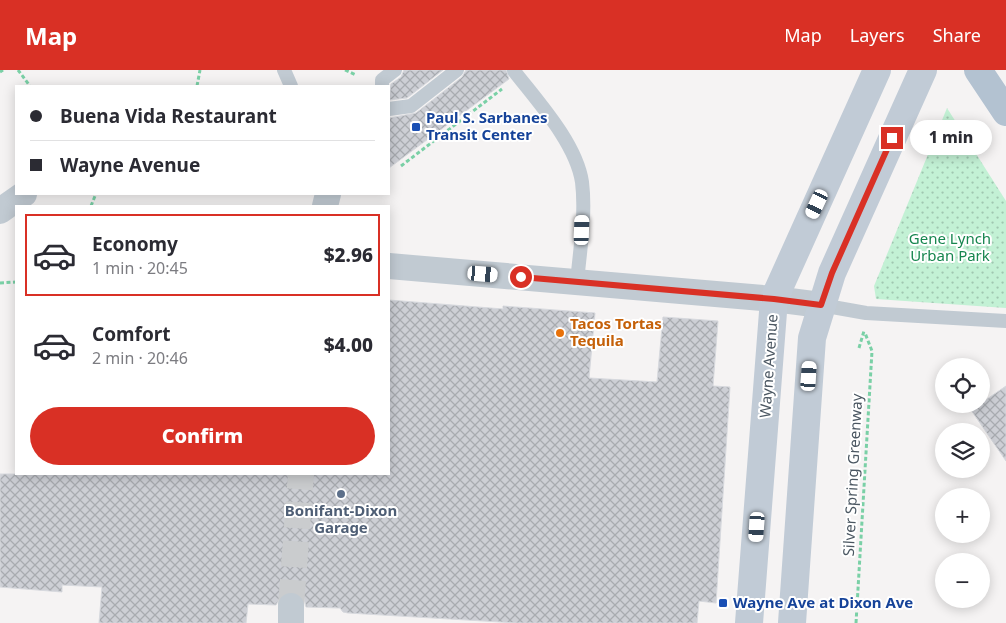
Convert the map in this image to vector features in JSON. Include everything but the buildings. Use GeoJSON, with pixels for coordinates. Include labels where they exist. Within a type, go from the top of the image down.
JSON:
{"type":"FeatureCollection","features":[{"type":"Feature","properties":{"kind":"main road"},"geometry":{"type":"LineString","coordinates":[[978,70],[1006,112]]}},
{"type":"Feature","properties":{"kind":"street","name":"Wayne Avenue"},"geometry":{"type":"LineString","coordinates":[[749,623],[774,299],[877,70]]}},
{"type":"Feature","properties":{"kind":"street"},"geometry":{"type":"LineString","coordinates":[[792,623],[812,338],[832,273],[923,70]]}},
{"type":"Feature","properties":{"kind":"street"},"geometry":{"type":"LineString","coordinates":[[0,211],[23,195]]}},
{"type":"Feature","properties":{"kind":"street"},"geometry":{"type":"LineString","coordinates":[[390,266],[774,299],[821,305]]}},
{"type":"Feature","properties":{"kind":"lane"},"geometry":{"type":"LineString","coordinates":[[284,70],[291,85]]}},
{"type":"Feature","properties":{"kind":"lane"},"geometry":{"type":"LineString","coordinates":[[382,85],[382,80],[394,70]]}},
{"type":"Feature","properties":{"kind":"lane"},"geometry":{"type":"LineString","coordinates":[[390,109],[411,106],[457,70]]}},
{"type":"Feature","properties":{"kind":"lane"},"geometry":{"type":"LineString","coordinates":[[516,74],[570,146],[578,166],[583,197],[577,282]]}},
{"type":"Feature","properties":{"kind":"lane"},"geometry":{"type":"LineString","coordinates":[[821,305],[866,312],[1006,322]]}},
{"type":"Feature","properties":{"kind":"path"},"geometry":{"type":"LineString","coordinates":[[18,70],[29,85]]}},
{"type":"Feature","properties":{"kind":"path"},"geometry":{"type":"LineString","coordinates":[[197,85],[200,70]]}},
{"type":"Feature","properties":{"kind":"path"},"geometry":{"type":"LineString","coordinates":[[345,70],[356,75]]}},
{"type":"Feature","properties":{"kind":"path"},"geometry":{"type":"LineString","coordinates":[[401,166],[516,74]]}},
{"type":"Feature","properties":{"kind":"path"},"geometry":{"type":"LineString","coordinates":[[91,205],[95,196]]}},
{"type":"Feature","properties":{"kind":"path"},"geometry":{"type":"LineString","coordinates":[[0,283],[15,282]]}},
{"type":"Feature","properties":{"kind":"path","name":"Silver Spring Greenway"},"geometry":{"type":"LineString","coordinates":[[856,623],[872,351],[864,330],[859,348]]}},
{"type":"Feature","properties":{"kind":"green space","name":"Gene Lynch Urban Park"},"geometry":{"type":"Polygon","coordinates":[[[947,108],[1006,201],[1006,308],[876,299],[874,286],[947,108]]]}},
{"type":"Feature","properties":{"kind":"tunnel"},"geometry":{"type":"LineString","coordinates":[[291,606],[301,475]]}},
{"type":"Feature","properties":{"kind":"place","name":"Paul S. Sarbanes Transit Center"},"geometry":{"type":"Point","coordinates":[416,127]}},
{"type":"Feature","properties":{"kind":"place","name":"Tacos Tortas Tequila"},"geometry":{"type":"Point","coordinates":[560,333]}},
{"type":"Feature","properties":{"kind":"place","name":"Bonifant-Dixon Garage"},"geometry":{"type":"Point","coordinates":[341,494]}},
{"type":"Feature","properties":{"kind":"place","name":"Wayne Ave at Dixon Ave"},"geometry":{"type":"Point","coordinates":[723,603]}},
{"type":"Feature","properties":{"kind":"route"},"geometry":{"type":"LineString","coordinates":[[521,277],[774,299],[821,305],[832,273],[892,138]]}}]}
